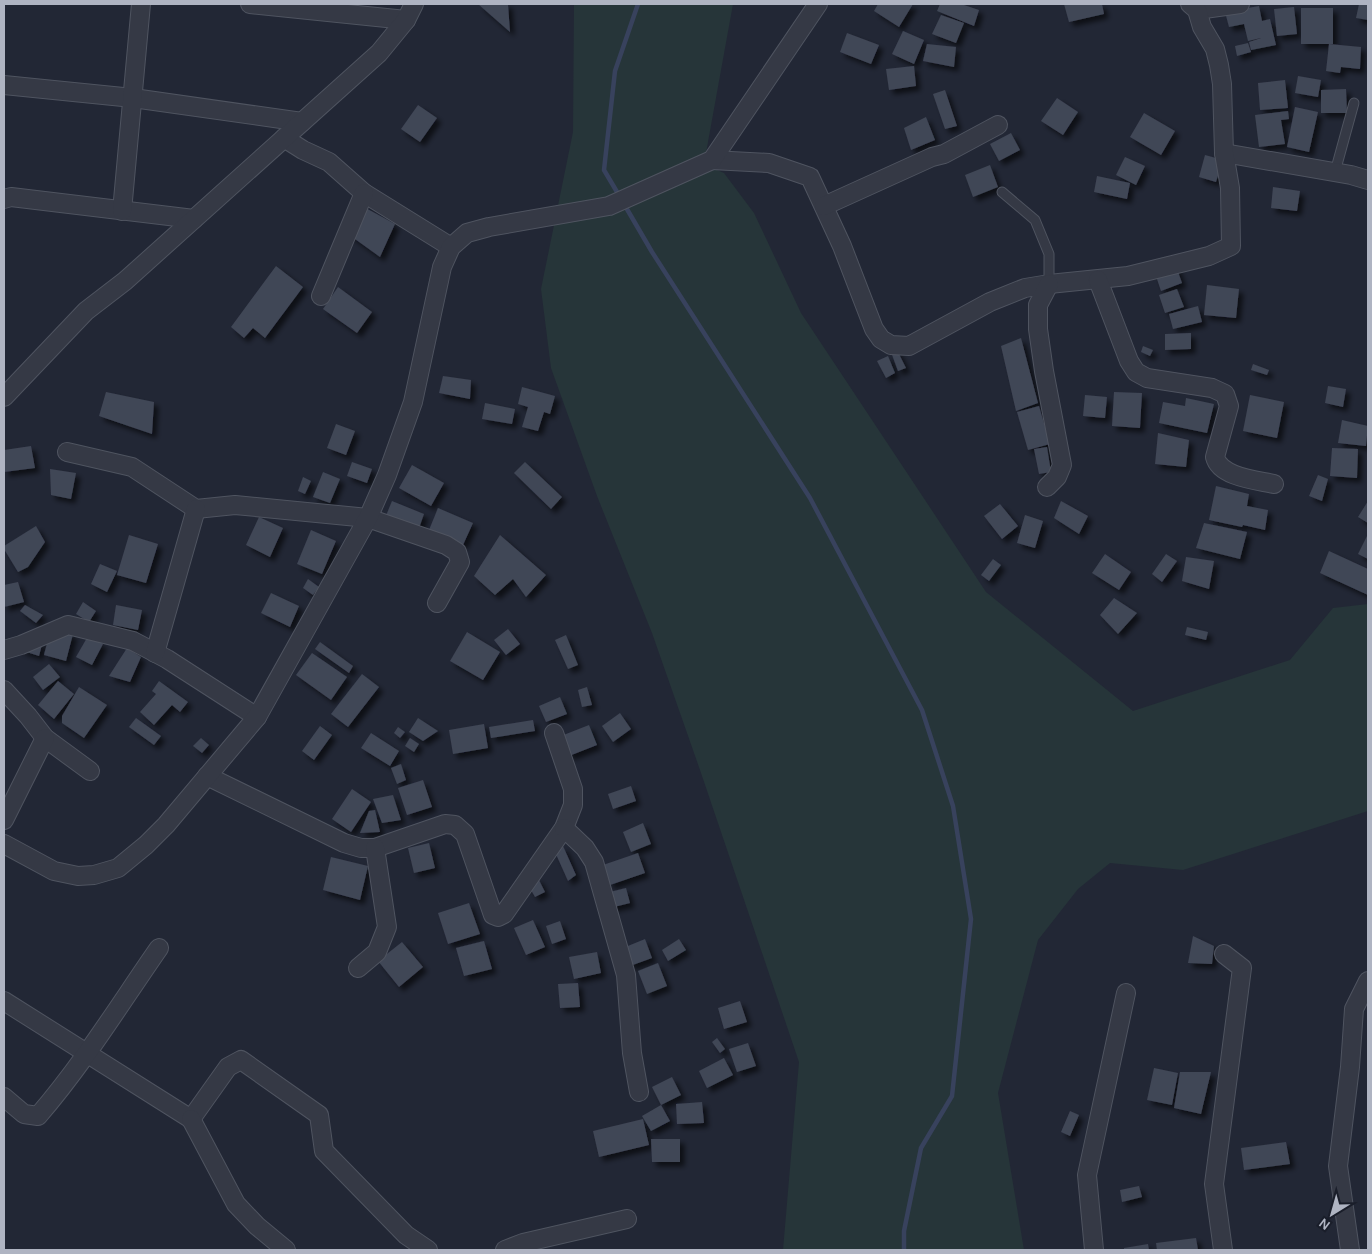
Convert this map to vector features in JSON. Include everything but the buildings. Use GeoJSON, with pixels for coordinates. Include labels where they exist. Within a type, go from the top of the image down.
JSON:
{"type":"FeatureCollection","features":[{"type":"Feature","properties":{"kind":"street"},"geometry":{"type":"LineString","coordinates":[[122,211],[142,4]]}},
{"type":"Feature","properties":{"kind":"street"},"geometry":{"type":"LineString","coordinates":[[250,4],[406,20]]}},
{"type":"Feature","properties":{"kind":"street"},"geometry":{"type":"LineString","coordinates":[[4,397],[86,311],[125,281],[379,54],[406,20],[414,4]]}},
{"type":"Feature","properties":{"kind":"street"},"geometry":{"type":"LineString","coordinates":[[4,844],[54,871],[78,876],[94,875],[118,868],[146,845],[166,825],[257,717],[368,518],[387,475],[413,402],[442,267],[451,247],[467,233],[489,227],[609,206],[712,160],[770,163],[810,177],[824,206],[874,329],[880,339],[891,345],[909,346],[990,302],[1025,288],[1128,276],[1209,256],[1231,246],[1230,188],[1224,153],[1222,84],[1219,65],[1215,49],[1193,7],[1240,4]]}},
{"type":"Feature","properties":{"kind":"street"},"geometry":{"type":"LineString","coordinates":[[712,160],[814,8]]}},
{"type":"Feature","properties":{"kind":"street"},"geometry":{"type":"LineString","coordinates":[[4,85],[133,98],[302,122]]}},
{"type":"Feature","properties":{"kind":"street"},"geometry":{"type":"LineString","coordinates":[[824,206],[932,157],[944,154],[998,125]]}},
{"type":"Feature","properties":{"kind":"street"},"geometry":{"type":"LineString","coordinates":[[284,138],[303,150],[329,162],[364,193],[451,247]]}},
{"type":"Feature","properties":{"kind":"street"},"geometry":{"type":"LineString","coordinates":[[1224,153],[1336,172],[1368,180]]}},
{"type":"Feature","properties":{"kind":"street"},"geometry":{"type":"LineString","coordinates":[[321,296],[364,193]]}},
{"type":"Feature","properties":{"kind":"street"},"geometry":{"type":"LineString","coordinates":[[4,199],[11,197],[194,219]]}},
{"type":"Feature","properties":{"kind":"street"},"geometry":{"type":"LineString","coordinates":[[1098,280],[1129,361],[1136,372],[1147,378],[1212,388],[1225,394],[1229,406],[1215,457],[1217,464],[1227,473],[1274,484]]}},
{"type":"Feature","properties":{"kind":"street"},"geometry":{"type":"LineString","coordinates":[[1047,487],[1057,477],[1062,465],[1038,329],[1038,305],[1049,284]]}},
{"type":"Feature","properties":{"kind":"street"},"geometry":{"type":"LineString","coordinates":[[67,452],[132,467],[196,509],[235,505],[368,518],[446,545],[457,552],[460,562],[436,602]]}},
{"type":"Feature","properties":{"kind":"street"},"geometry":{"type":"LineString","coordinates":[[155,653],[196,509]]}},
{"type":"Feature","properties":{"kind":"street"},"geometry":{"type":"LineString","coordinates":[[4,650],[21,645],[68,625],[133,641],[167,659],[257,717]]}},
{"type":"Feature","properties":{"kind":"street"},"geometry":{"type":"LineString","coordinates":[[4,690],[45,738],[90,771]]}},
{"type":"Feature","properties":{"kind":"street"},"geometry":{"type":"LineString","coordinates":[[207,776],[344,843],[362,848],[375,848],[444,824],[456,825],[465,834],[493,915],[498,917],[504,914],[564,828],[573,805],[573,789],[554,733]]}},
{"type":"Feature","properties":{"kind":"street"},"geometry":{"type":"LineString","coordinates":[[4,820],[45,738]]}},
{"type":"Feature","properties":{"kind":"street"},"geometry":{"type":"LineString","coordinates":[[564,828],[584,848],[594,862],[626,975],[632,1053],[639,1092]]}},
{"type":"Feature","properties":{"kind":"street"},"geometry":{"type":"LineString","coordinates":[[358,968],[377,952],[387,927],[375,848]]}},
{"type":"Feature","properties":{"kind":"street"},"geometry":{"type":"LineString","coordinates":[[4,1098],[24,1114],[38,1116],[66,1082],[160,948]]}},
{"type":"Feature","properties":{"kind":"street"},"geometry":{"type":"LineString","coordinates":[[1223,1250],[1214,1184],[1242,968],[1224,954]]}},
{"type":"Feature","properties":{"kind":"street"},"geometry":{"type":"LineString","coordinates":[[1350,1250],[1338,1166],[1350,1068],[1354,1008],[1368,981]]}},
{"type":"Feature","properties":{"kind":"street"},"geometry":{"type":"LineString","coordinates":[[1094,1250],[1087,1175],[1126,993]]}},
{"type":"Feature","properties":{"kind":"street"},"geometry":{"type":"LineString","coordinates":[[4,1001],[191,1119],[236,1204],[257,1226],[286,1250]]}},
{"type":"Feature","properties":{"kind":"street"},"geometry":{"type":"LineString","coordinates":[[191,1119],[228,1067],[241,1060],[319,1115],[324,1151],[406,1235],[428,1250]]}},
{"type":"Feature","properties":{"kind":"street"},"geometry":{"type":"LineString","coordinates":[[505,1250],[523,1243],[627,1219]]}},
{"type":"Feature","properties":{"kind":"lane"},"geometry":{"type":"LineString","coordinates":[[1336,172],[1354,103]]}},
{"type":"Feature","properties":{"kind":"lane"},"geometry":{"type":"LineString","coordinates":[[1002,192],[1035,220],[1049,254],[1049,284]]}},
{"type":"Feature","properties":{"kind":"shaded area"},"geometry":{"type":"Polygon","coordinates":[[[574,4],[733,4],[704,164],[724,173],[754,213],[801,313],[986,592],[1133,711],[1290,660],[1333,608],[1368,604],[1368,811],[1183,870],[1110,863],[1078,889],[1038,940],[998,1093],[1024,1250],[783,1250],[799,1062],[652,633],[597,496],[551,368],[541,289],[573,132],[574,4]]]}},
{"type":"Feature","properties":{"kind":"waterway"},"geometry":{"type":"LineString","coordinates":[[620,197],[604,170],[615,71],[638,4]]}},
{"type":"Feature","properties":{"kind":"waterway"},"geometry":{"type":"LineString","coordinates":[[624,204],[652,252],[810,498],[922,710],[953,806],[971,919],[952,1096],[921,1148],[904,1231],[904,1250]]}}]}
